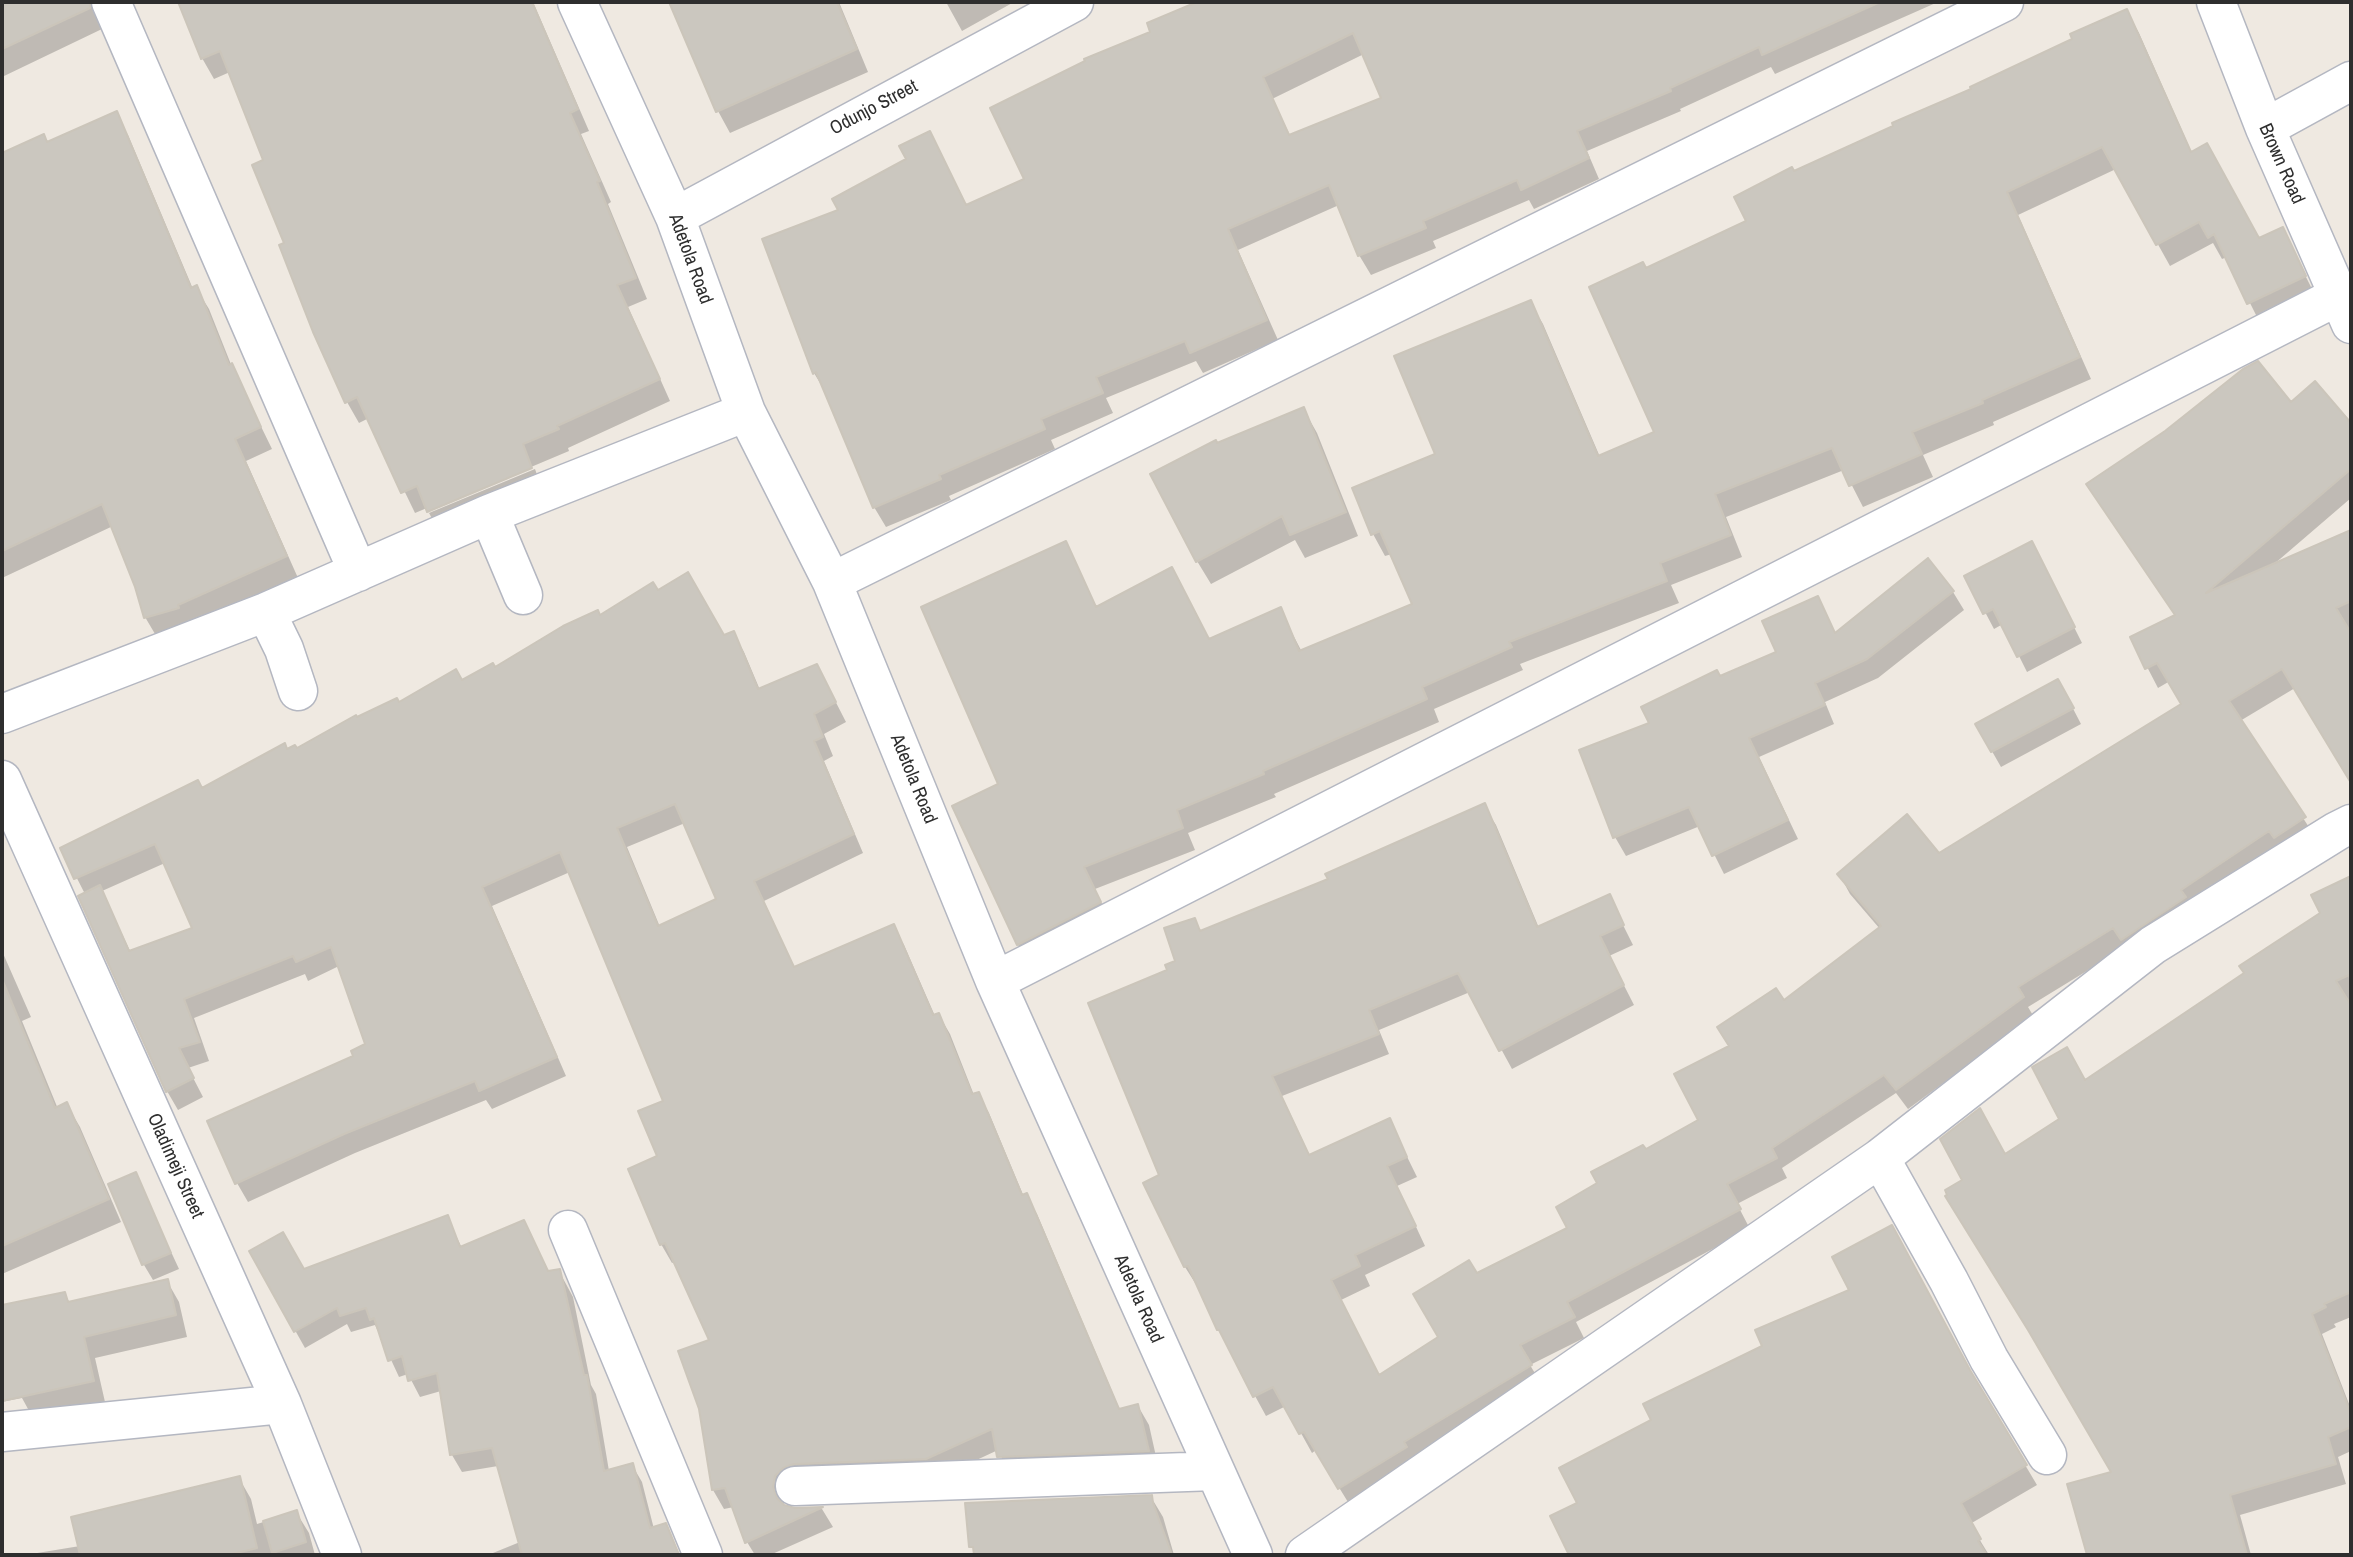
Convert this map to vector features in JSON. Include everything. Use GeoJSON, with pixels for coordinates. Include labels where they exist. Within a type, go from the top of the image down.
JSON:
{"type":"FeatureCollection","features":[{"type":"Feature","properties":{"kind":"street"},"geometry":{"type":"LineString","coordinates":[[111,2],[358,572]]}},
{"type":"Feature","properties":{"kind":"street","name":"Adetola Road"},"geometry":{"type":"LineString","coordinates":[[578,2],[675,217],[746,412],[831,582],[995,981],[1253,1555]]}},
{"type":"Feature","properties":{"kind":"street","name":"Odunjo Street"},"geometry":{"type":"LineString","coordinates":[[675,217],[1074,2]]}},
{"type":"Feature","properties":{"kind":"street"},"geometry":{"type":"LineString","coordinates":[[831,582],[2004,2]]}},
{"type":"Feature","properties":{"kind":"street","name":"Brown Road"},"geometry":{"type":"LineString","coordinates":[[2216,2],[2265,128],[2346,310]]}},
{"type":"Feature","properties":{"kind":"street"},"geometry":{"type":"LineString","coordinates":[[2265,128],[2351,81]]}},
{"type":"Feature","properties":{"kind":"street"},"geometry":{"type":"LineString","coordinates":[[995,981],[2346,310]]}},
{"type":"Feature","properties":{"kind":"street"},"geometry":{"type":"LineString","coordinates":[[2,714],[266,612],[489,514],[746,412]]}},
{"type":"Feature","properties":{"kind":"street"},"geometry":{"type":"LineString","coordinates":[[489,514],[523,595]]}},
{"type":"Feature","properties":{"kind":"street"},"geometry":{"type":"LineString","coordinates":[[266,612],[284,649],[298,691]]}},
{"type":"Feature","properties":{"kind":"street","name":"Oladimeji Street"},"geometry":{"type":"LineString","coordinates":[[2,780],[282,1404],[342,1555]]}},
{"type":"Feature","properties":{"kind":"street"},"geometry":{"type":"LineString","coordinates":[[1305,1555],[1880,1158],[2152,945],[2351,824]]}},
{"type":"Feature","properties":{"kind":"street"},"geometry":{"type":"LineString","coordinates":[[1880,1158],[1937,1258],[1989,1359],[2047,1455]]}},
{"type":"Feature","properties":{"kind":"street"},"geometry":{"type":"LineString","coordinates":[[568,1230],[703,1555]]}},
{"type":"Feature","properties":{"kind":"street"},"geometry":{"type":"LineString","coordinates":[[2,1432],[282,1404]]}},
{"type":"Feature","properties":{"kind":"street"},"geometry":{"type":"LineString","coordinates":[[795,1486],[1215,1471]]}},
{"type":"Feature","properties":{"kind":"building"},"geometry":{"type":"Polygon","coordinates":[[[2,2],[90,2],[90,8],[2,49],[2,2]]]}},
{"type":"Feature","properties":{"kind":"building"},"geometry":{"type":"Polygon","coordinates":[[[178,2],[532,2],[578,109],[570,113],[600,181],[597,182],[636,278],[617,285],[660,379],[523,444],[532,468],[427,512],[417,486],[401,493],[357,397],[345,403],[313,332],[279,245],[284,243],[252,165],[263,160],[220,51],[201,59],[178,2]]]}},
{"type":"Feature","properties":{"kind":"building"},"geometry":{"type":"Polygon","coordinates":[[[669,2],[837,2],[857,49],[716,112],[669,2]]]}},
{"type":"Feature","properties":{"kind":"building"},"geometry":{"type":"Polygon","coordinates":[[[1197,2],[1880,2],[1762,55],[1759,47],[1670,88],[1671,91],[1577,131],[1589,158],[1521,190],[1517,180],[1423,221],[1426,228],[1358,256],[1329,185],[1228,229],[1267,320],[1190,353],[1185,341],[1096,377],[1103,393],[1041,419],[1045,429],[939,475],[941,479],[873,508],[816,372],[813,374],[762,239],[838,210],[832,199],[906,159],[899,146],[930,131],[966,205],[1024,179],[990,108],[1085,61],[1084,59],[1150,32],[1147,23],[1197,2]],[[1353,33],[1263,77],[1289,135],[1381,98],[1353,33]]]}},
{"type":"Feature","properties":{"kind":"building"},"geometry":{"type":"Polygon","coordinates":[[[2127,9],[2191,152],[2207,143],[2259,238],[2283,227],[2306,276],[2247,304],[2214,234],[2208,238],[2199,222],[2156,245],[2102,147],[2007,192],[2080,357],[1982,400],[1983,403],[1912,432],[1922,454],[1849,486],[1832,448],[1715,494],[1731,535],[1660,563],[1667,581],[1509,642],[1512,647],[1422,687],[1427,699],[1263,771],[1264,774],[1177,810],[1183,828],[1084,867],[1101,902],[1017,945],[952,806],[998,784],[921,607],[1066,541],[1096,607],[1172,567],[1209,639],[1281,607],[1299,651],[1412,604],[1380,531],[1371,535],[1352,488],[1435,454],[1394,356],[1531,300],[1598,456],[1654,432],[1589,287],[1643,262],[1646,268],[1746,221],[1734,197],[1792,167],[1794,171],[1893,126],[1892,123],[1971,89],[1970,87],[2072,39],[2070,34],[2127,9]]]}},
{"type":"Feature","properties":{"kind":"building"},"geometry":{"type":"Polygon","coordinates":[[[117,111],[191,288],[197,285],[229,365],[232,363],[261,427],[235,439],[287,556],[178,605],[179,608],[144,618],[135,587],[102,504],[2,551],[2,153],[44,134],[47,142],[117,111]]]}},
{"type":"Feature","properties":{"kind":"building"},"geometry":{"type":"Polygon","coordinates":[[[2258,361],[2291,402],[2315,381],[2351,423],[2351,469],[2206,593],[2351,530],[2351,601],[2336,608],[2351,633],[2351,783],[2282,669],[2229,701],[2306,817],[2274,838],[2269,831],[2181,890],[2186,897],[2121,940],[2113,928],[2018,987],[2024,997],[1896,1090],[1884,1075],[1772,1148],[1777,1158],[1727,1184],[1741,1209],[1567,1302],[1575,1317],[1520,1345],[1532,1365],[1404,1442],[1407,1447],[1338,1489],[1304,1432],[1299,1434],[1273,1387],[1253,1397],[1217,1330],[1188,1266],[1184,1267],[1143,1183],[1159,1175],[1088,1003],[1167,970],[1165,965],[1175,961],[1164,928],[1195,918],[1200,931],[1328,879],[1325,874],[1485,803],[1537,927],[1610,894],[1624,925],[1600,936],[1624,985],[1499,1051],[1458,973],[1369,1010],[1379,1034],[1272,1076],[1309,1155],[1390,1118],[1407,1157],[1387,1166],[1416,1226],[1355,1255],[1360,1266],[1331,1280],[1379,1375],[1438,1337],[1413,1294],[1469,1260],[1477,1273],[1567,1228],[1556,1207],[1597,1183],[1591,1172],[1643,1145],[1646,1149],[1698,1120],[1674,1074],[1729,1046],[1717,1027],[1776,988],[1784,1000],[1881,926],[1837,874],[1907,814],[1939,853],[2181,704],[2157,663],[2145,669],[2130,637],[2175,615],[2086,484],[2165,431],[2243,369],[2258,361]]]}},
{"type":"Feature","properties":{"kind":"building"},"geometry":{"type":"Polygon","coordinates":[[[1304,407],[1346,512],[1290,535],[1282,516],[1196,562],[1150,474],[1216,440],[1217,443],[1304,407]]]}},
{"type":"Feature","properties":{"kind":"building"},"geometry":{"type":"Polygon","coordinates":[[[2032,541],[2075,627],[2017,657],[1993,609],[1983,614],[1964,576],[2032,541]]]}},
{"type":"Feature","properties":{"kind":"building"},"geometry":{"type":"Polygon","coordinates":[[[1928,558],[1954,591],[1867,659],[1815,683],[1825,705],[1749,738],[1788,820],[1712,856],[1689,807],[1613,838],[1579,750],[1649,723],[1641,707],[1717,670],[1720,676],[1776,652],[1762,621],[1818,596],[1835,633],[1928,558]]]}},
{"type":"Feature","properties":{"kind":"building"},"geometry":{"type":"Polygon","coordinates":[[[688,572],[724,635],[734,631],[758,689],[817,664],[836,702],[814,714],[823,737],[814,741],[854,834],[754,881],[794,967],[894,924],[933,1015],[939,1013],[972,1094],[979,1092],[1022,1195],[1027,1193],[1119,1409],[1138,1404],[1149,1451],[997,1457],[992,1429],[926,1459],[794,1464],[783,1468],[775,1476],[773,1487],[777,1498],[784,1505],[795,1508],[823,1507],[745,1543],[725,1488],[712,1490],[699,1409],[678,1351],[709,1340],[665,1243],[660,1245],[628,1169],[657,1156],[638,1111],[663,1101],[560,852],[482,887],[557,1057],[479,1091],[475,1081],[344,1134],[235,1184],[207,1121],[353,1056],[351,1051],[365,1044],[331,947],[296,962],[293,956],[184,999],[200,1042],[179,1048],[194,1078],[166,1092],[78,896],[100,885],[129,951],[192,928],[155,844],[74,879],[60,848],[198,780],[202,788],[285,743],[287,749],[295,745],[297,748],[356,715],[357,717],[397,698],[399,702],[456,669],[462,680],[493,663],[495,667],[563,626],[598,610],[600,615],[653,582],[658,590],[688,572]],[[675,804],[617,828],[658,926],[716,899],[675,804]]]}},
{"type":"Feature","properties":{"kind":"building"},"geometry":{"type":"Polygon","coordinates":[[[2058,679],[2074,708],[1991,752],[1975,724],[2058,679]]]}},
{"type":"Feature","properties":{"kind":"building"},"geometry":{"type":"Polygon","coordinates":[[[2351,876],[2351,981],[2349,975],[2336,981],[2351,1005],[2351,1292],[2324,1304],[2326,1307],[2312,1314],[2351,1414],[2351,1427],[2328,1437],[2336,1464],[2230,1495],[2247,1555],[2087,1555],[2067,1484],[2111,1472],[1945,1196],[1945,1190],[1962,1180],[1940,1139],[1980,1108],[2005,1154],[2059,1119],[2032,1067],[2067,1047],[2085,1080],[2244,973],[2239,966],[2320,913],[2311,895],[2351,876]]]}},
{"type":"Feature","properties":{"kind":"building"},"geometry":{"type":"Polygon","coordinates":[[[2,979],[55,1108],[67,1102],[109,1199],[2,1246],[2,979]]]}},
{"type":"Feature","properties":{"kind":"building"},"geometry":{"type":"Polygon","coordinates":[[[136,1172],[171,1253],[142,1265],[108,1184],[136,1172]]]}},
{"type":"Feature","properties":{"kind":"building"},"geometry":{"type":"Polygon","coordinates":[[[448,1215],[460,1247],[524,1220],[548,1271],[560,1269],[584,1375],[587,1375],[604,1471],[633,1463],[650,1528],[666,1523],[679,1555],[522,1555],[492,1448],[450,1455],[437,1373],[408,1381],[402,1356],[388,1361],[374,1318],[370,1320],[366,1308],[340,1316],[337,1308],[294,1332],[249,1251],[283,1232],[304,1269],[448,1215]]]}},
{"type":"Feature","properties":{"kind":"building"},"geometry":{"type":"Polygon","coordinates":[[[1892,1225],[1970,1370],[2027,1465],[1961,1503],[1987,1555],[1569,1555],[1550,1516],[1577,1503],[1559,1468],[1651,1420],[1643,1404],[1762,1346],[1755,1330],[1849,1290],[1832,1257],[1892,1225]]]}},
{"type":"Feature","properties":{"kind":"building"},"geometry":{"type":"Polygon","coordinates":[[[168,1279],[176,1315],[84,1337],[94,1381],[2,1401],[2,1305],[65,1292],[68,1302],[168,1279]]]}},
{"type":"Feature","properties":{"kind":"building"},"geometry":{"type":"Polygon","coordinates":[[[240,1476],[257,1548],[228,1555],[80,1555],[71,1517],[240,1476]]]}},
{"type":"Feature","properties":{"kind":"building"},"geometry":{"type":"Polygon","coordinates":[[[1152,1495],[1172,1555],[974,1555],[973,1547],[969,1547],[965,1503],[1152,1495]]]}},
{"type":"Feature","properties":{"kind":"building"},"geometry":{"type":"Polygon","coordinates":[[[297,1510],[306,1542],[272,1553],[263,1521],[297,1510]]]}}]}
